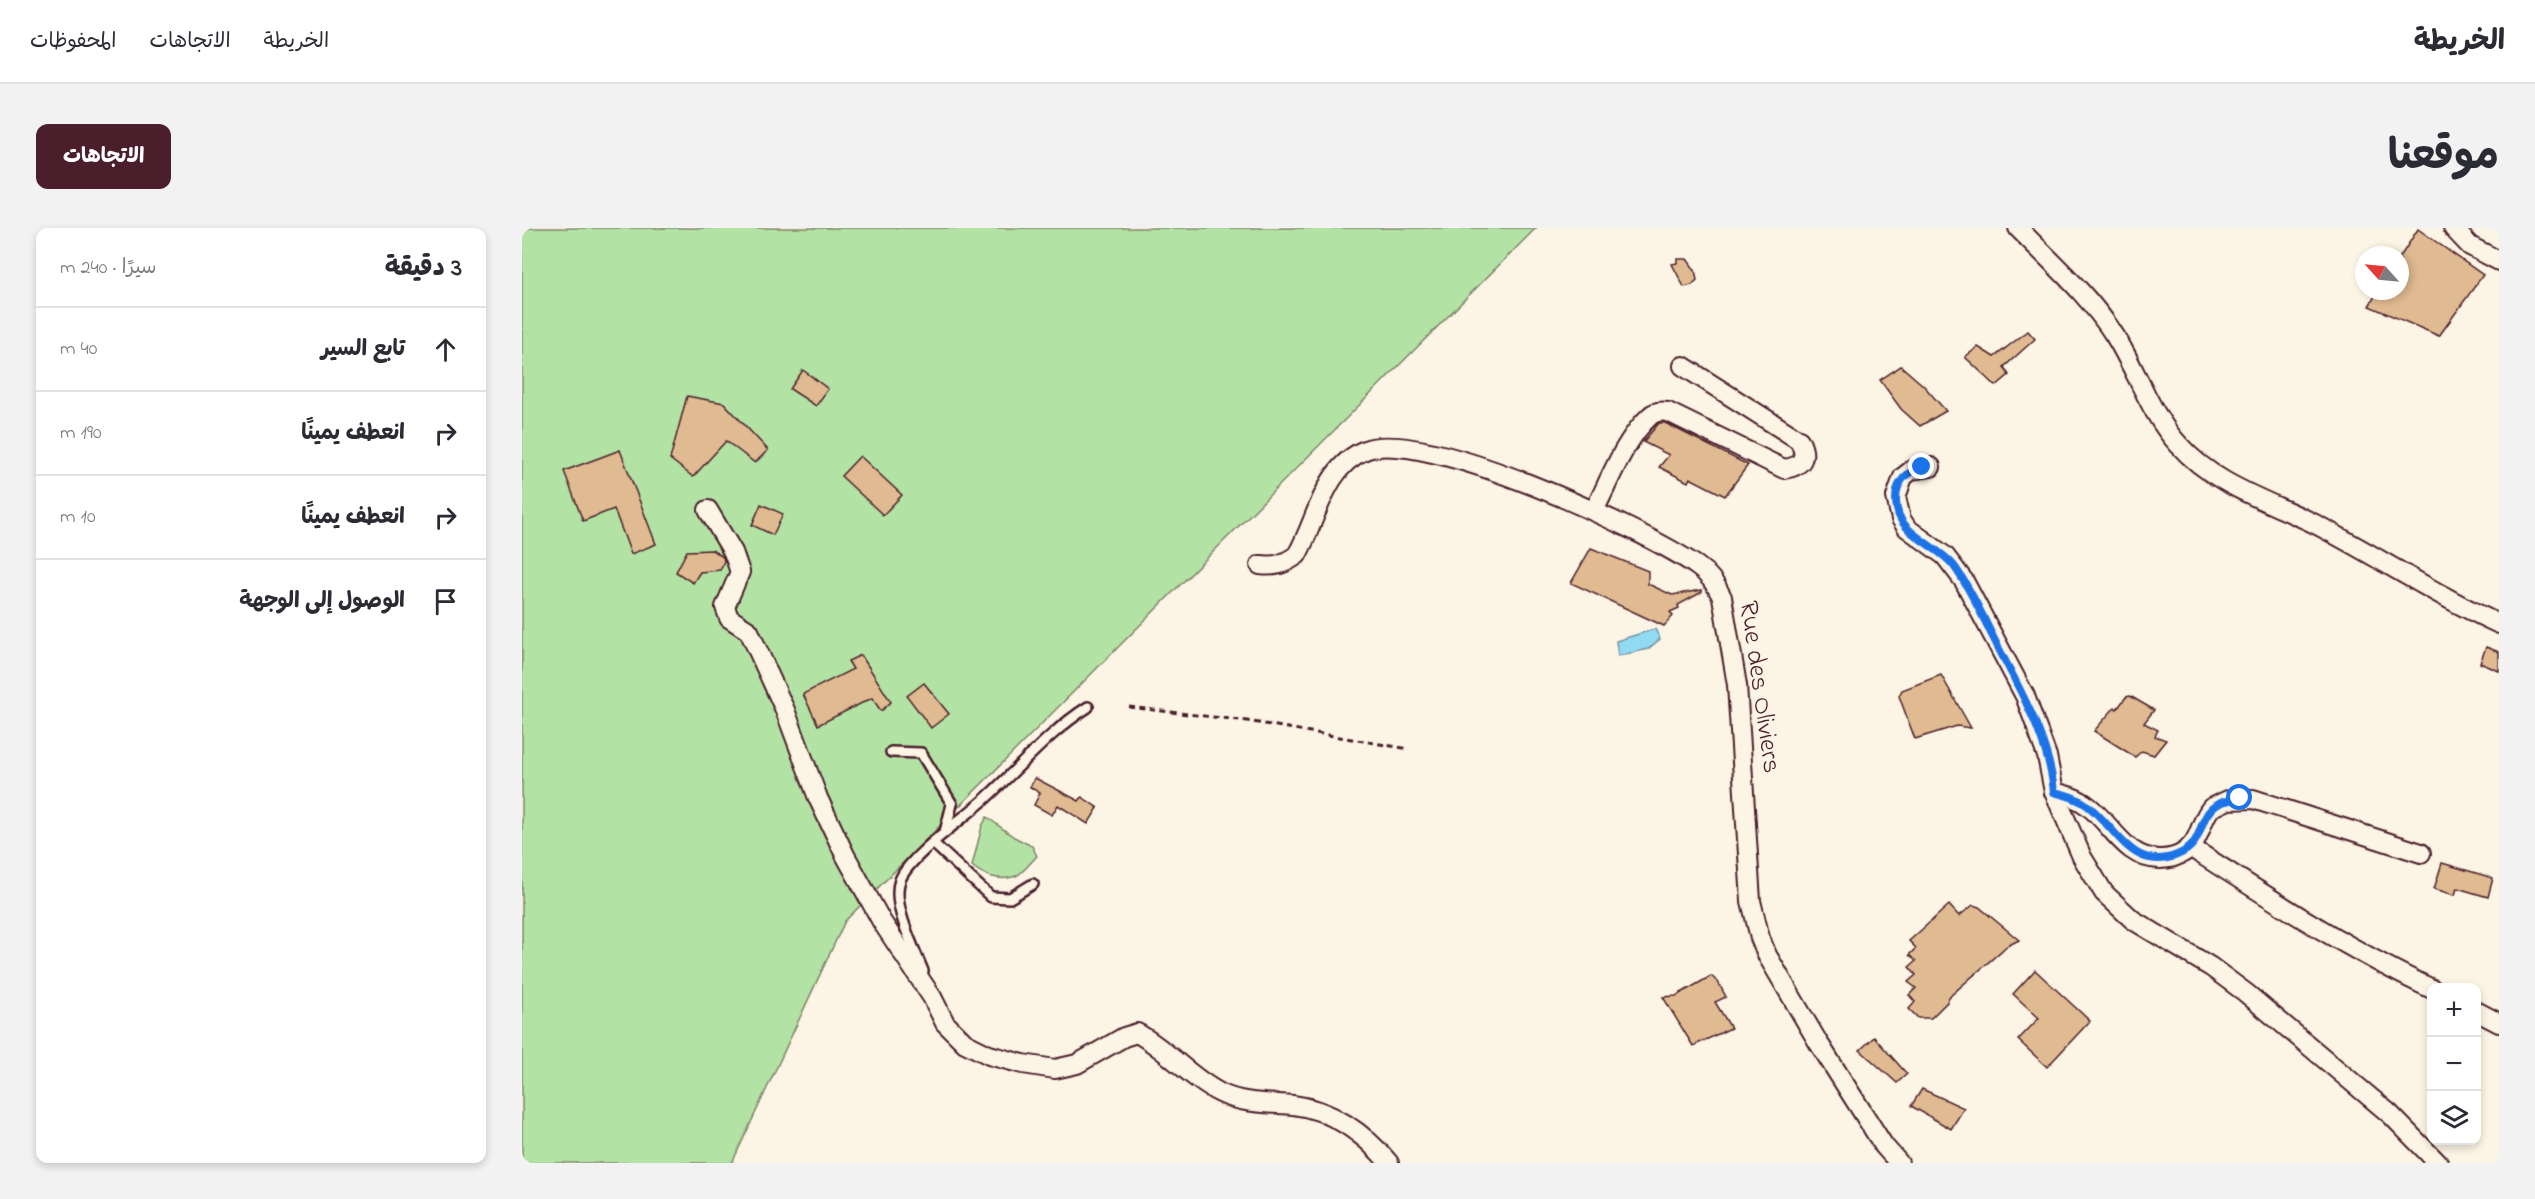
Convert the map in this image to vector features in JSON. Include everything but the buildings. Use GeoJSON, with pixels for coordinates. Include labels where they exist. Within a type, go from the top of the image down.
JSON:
{"type":"FeatureCollection","features":[{"type":"Feature","properties":{"kind":"street"},"geometry":{"type":"LineString","coordinates":[[2018,228],[2100,314],[2125,353],[2168,433],[2200,465],[2223,480],[2328,531],[2430,589],[2499,624]]}},
{"type":"Feature","properties":{"kind":"street"},"geometry":{"type":"LineString","coordinates":[[2453,228],[2470,246],[2499,261]]}},
{"type":"Feature","properties":{"kind":"street"},"geometry":{"type":"LineString","coordinates":[[1594,511],[1627,445],[1651,414],[1659,411],[1668,412],[1784,469],[1795,467],[1802,460],[1804,449],[1799,440],[1683,366]]}},
{"type":"Feature","properties":{"kind":"street","name":"Rue des Oliviers"},"geometry":{"type":"LineString","coordinates":[[1260,565],[1273,567],[1286,563],[1297,555],[1334,475],[1348,460],[1365,450],[1385,446],[1422,450],[1456,458],[1594,511],[1698,566],[1716,583],[1722,597],[1737,685],[1751,901],[1760,938],[1767,956],[1818,1042],[1884,1146],[1899,1163]]}},
{"type":"Feature","properties":{"kind":"street"},"geometry":{"type":"LineString","coordinates":[[1931,467],[1912,470],[1903,477],[1896,497],[1901,519],[1907,528],[1945,556],[1964,582],[2025,696],[2047,756],[2054,792],[2082,857],[2095,880],[2116,906],[2166,941],[2211,967],[2246,993],[2390,1114],[2438,1163]]}},
{"type":"Feature","properties":{"kind":"street"},"geometry":{"type":"LineString","coordinates":[[708,510],[733,552],[740,572],[725,607],[729,618],[749,631],[785,710],[818,798],[845,855],[882,922],[932,997],[945,1023],[966,1043],[988,1055],[1055,1069],[1077,1064],[1124,1037],[1137,1033],[1158,1045],[1200,1081],[1221,1094],[1259,1103],[1312,1108],[1347,1125],[1372,1143],[1389,1163]]}},
{"type":"Feature","properties":{"kind":"street"},"geometry":{"type":"LineString","coordinates":[[2054,792],[2072,796],[2088,806],[2116,837],[2145,857],[2170,858],[2190,847],[2211,808],[2228,800],[2247,798],[2421,853]]}},
{"type":"Feature","properties":{"kind":"street"},"geometry":{"type":"LineString","coordinates":[[2190,847],[2306,921],[2396,972],[2427,987]]}},
{"type":"Feature","properties":{"kind":"street"},"geometry":{"type":"LineString","coordinates":[[2481,1014],[2499,1023]]}},
{"type":"Feature","properties":{"kind":"lane"},"geometry":{"type":"LineString","coordinates":[[932,997],[901,915],[898,894],[900,879],[933,843],[985,800],[1066,721],[1088,707]]}},
{"type":"Feature","properties":{"kind":"lane"},"geometry":{"type":"LineString","coordinates":[[891,752],[921,753],[952,804],[945,832]]}},
{"type":"Feature","properties":{"kind":"lane"},"geometry":{"type":"LineString","coordinates":[[933,843],[991,897],[1010,898],[1033,884]]}},
{"type":"Feature","properties":{"kind":"path"},"geometry":{"type":"LineString","coordinates":[[1129,708],[1247,721],[1409,749]]}},
{"type":"Feature","properties":{"kind":"green space"},"geometry":{"type":"Polygon","coordinates":[[[522,228],[1536,228],[845,921],[732,1163],[522,1163],[522,228]]]}},
{"type":"Feature","properties":{"kind":"green space"},"geometry":{"type":"Polygon","coordinates":[[[987,817],[1014,837],[1032,846],[1037,856],[1016,876],[992,877],[972,866],[982,826],[987,817]]]}},
{"type":"Feature","properties":{"kind":"water"},"geometry":{"type":"Polygon","coordinates":[[[1655,629],[1660,639],[1648,649],[1618,656],[1616,641],[1655,629]]]}},
{"type":"Feature","properties":{"kind":"route"},"geometry":{"type":"LineString","coordinates":[[1922,467],[1912,470],[1903,477],[1896,497],[1897,510],[1907,528],[1945,556],[1964,582],[2025,696],[2047,756],[2054,792],[2072,796],[2088,806],[2116,837],[2137,853],[2145,857],[2163,859],[2178,855],[2193,843],[2211,808],[2222,802],[2240,798]]}}]}
